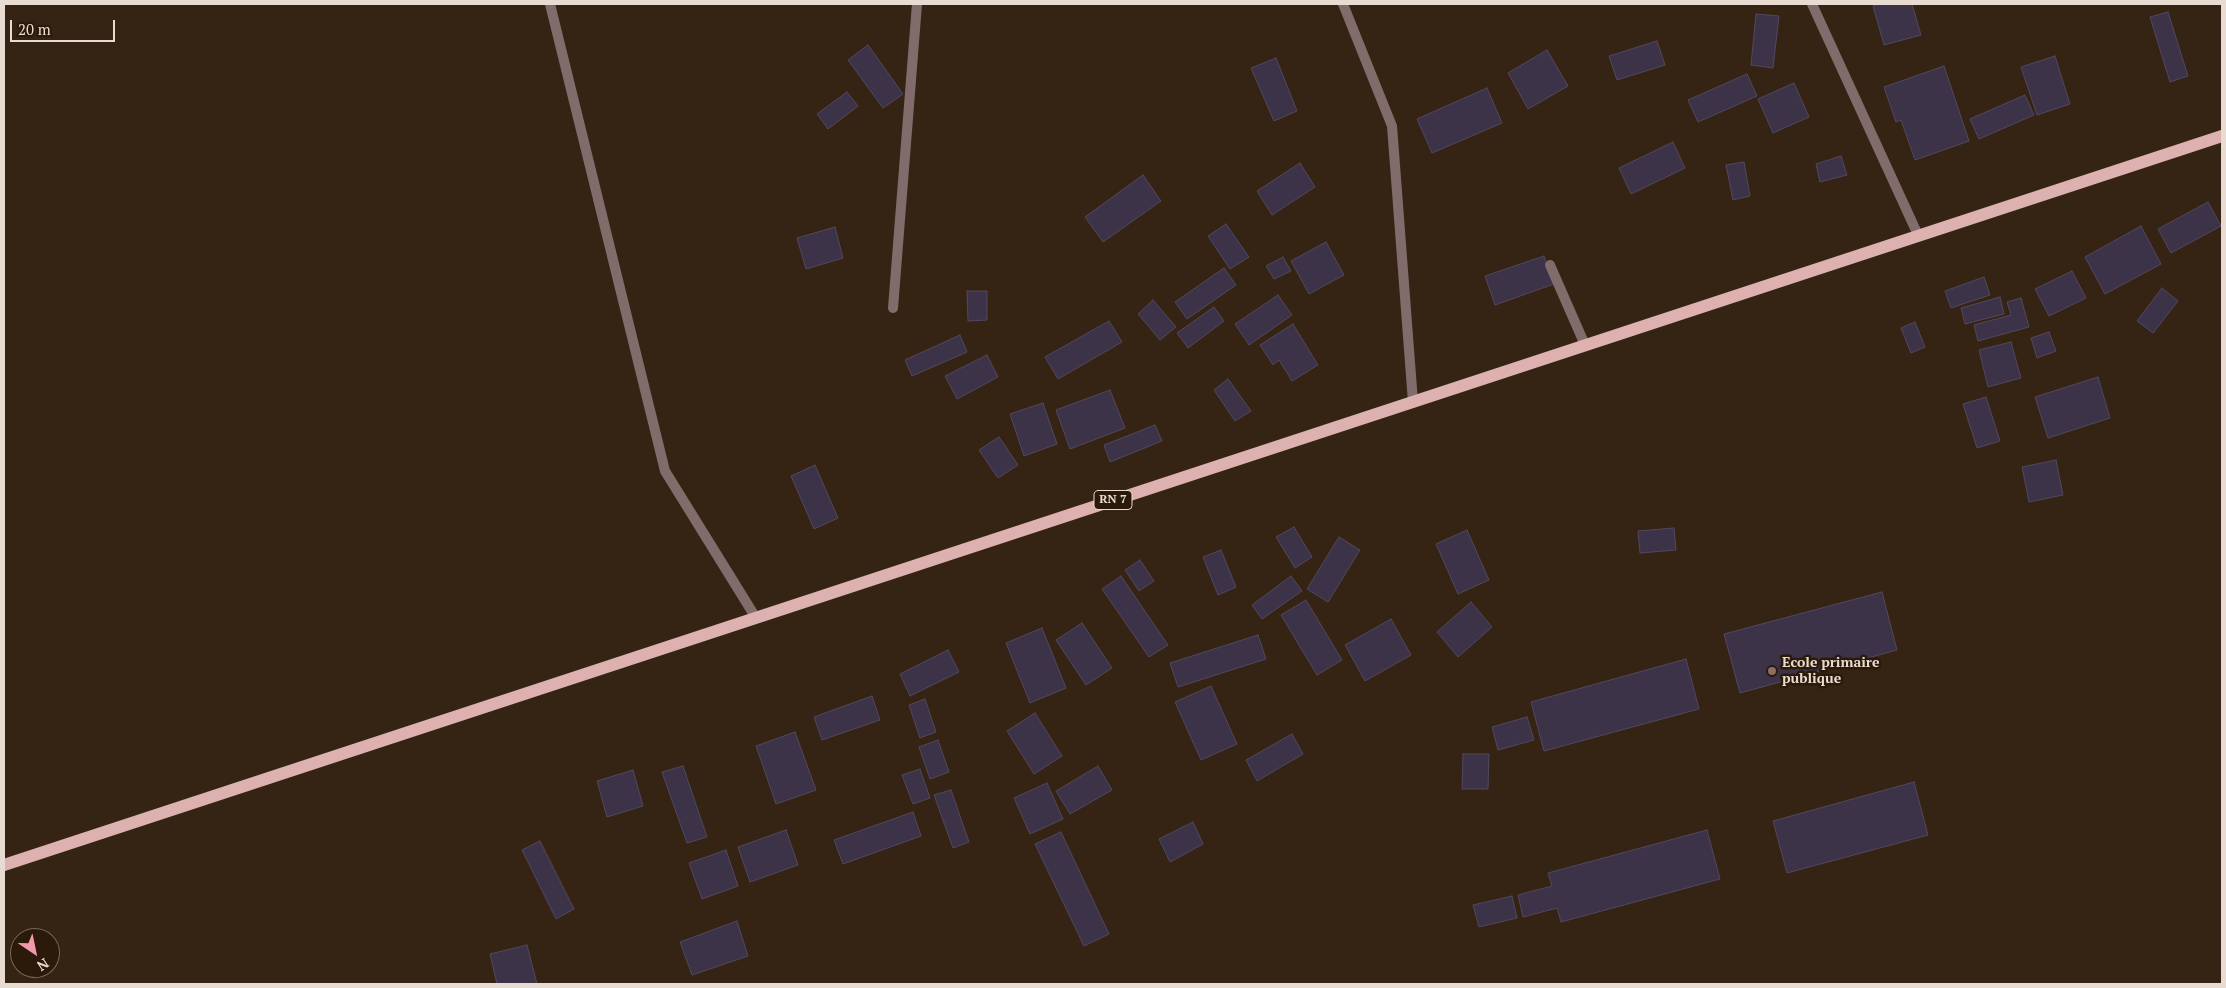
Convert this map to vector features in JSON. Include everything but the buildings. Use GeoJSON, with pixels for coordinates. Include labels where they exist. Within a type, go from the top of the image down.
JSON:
{"type":"FeatureCollection","features":[{"type":"Feature","properties":{"kind":"main road","name":"RN 7"},"geometry":{"type":"LineString","coordinates":[[4,865],[2222,136]]}},
{"type":"Feature","properties":{"kind":"street"},"geometry":{"type":"LineString","coordinates":[[550,4],[665,471],[756,618]]}},
{"type":"Feature","properties":{"kind":"street"},"geometry":{"type":"LineString","coordinates":[[893,308],[917,4]]}},
{"type":"Feature","properties":{"kind":"street"},"geometry":{"type":"LineString","coordinates":[[1343,4],[1392,126],[1414,402]]}},
{"type":"Feature","properties":{"kind":"street"},"geometry":{"type":"LineString","coordinates":[[1812,4],[1918,236]]}},
{"type":"Feature","properties":{"kind":"street"},"geometry":{"type":"LineString","coordinates":[[1550,265],[1585,345]]}},
{"type":"Feature","properties":{"kind":"place","name":"Ecole primaire publique"},"geometry":{"type":"Point","coordinates":[1772,671]}}]}
